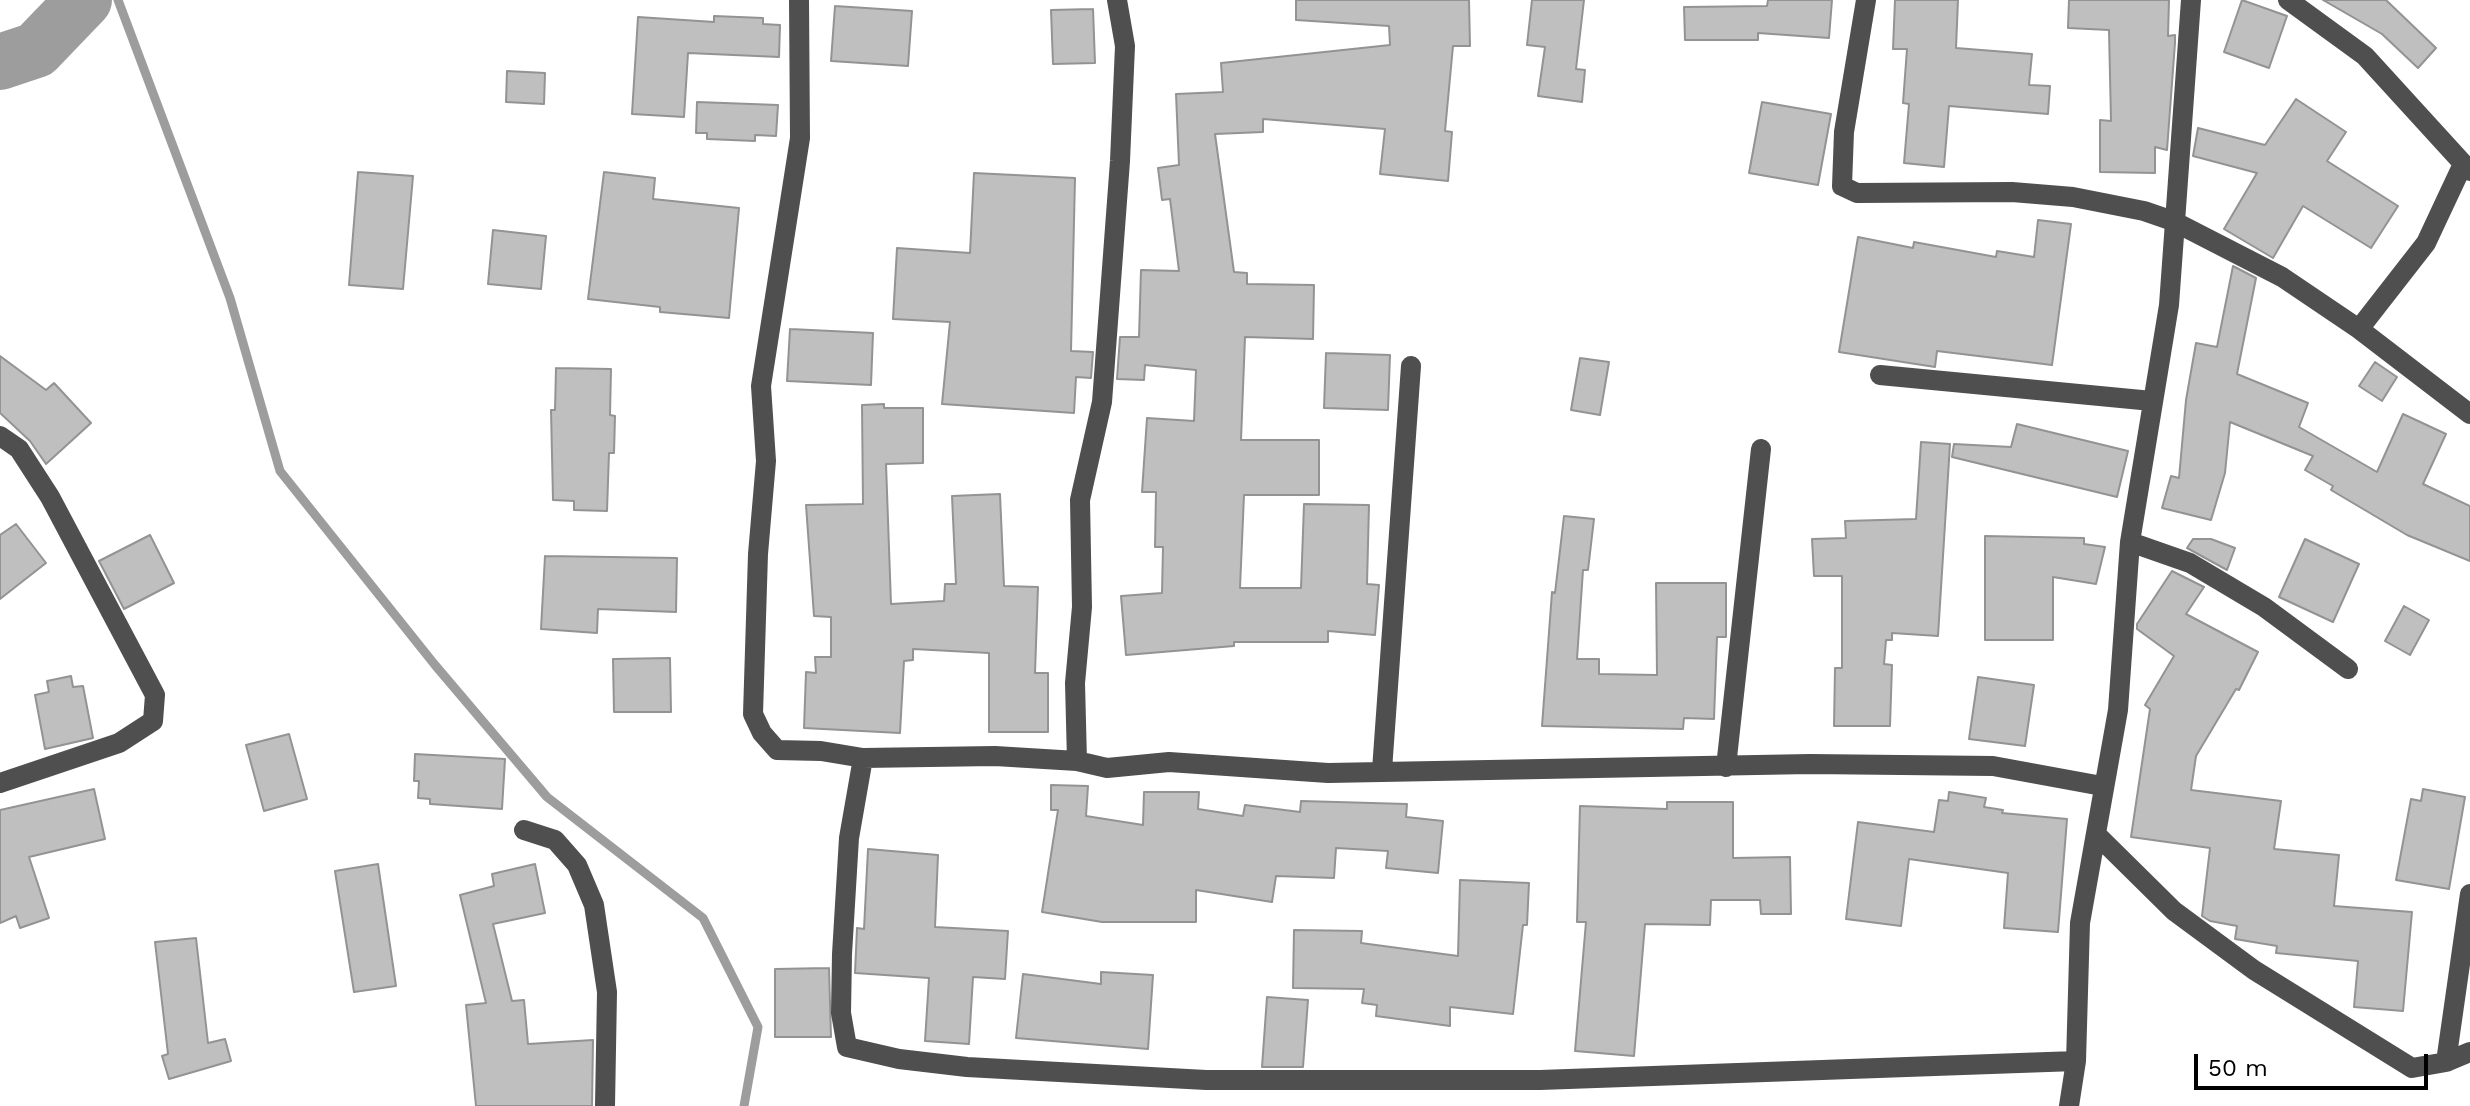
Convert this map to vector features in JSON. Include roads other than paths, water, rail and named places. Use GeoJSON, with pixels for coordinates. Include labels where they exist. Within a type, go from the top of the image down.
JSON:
{"type":"FeatureCollection","features":[{"type":"Feature","properties":{"kind":"street"},"geometry":{"type":"LineString","coordinates":[[799,0],[800,138],[761,386],[766,461],[758,554],[753,714],[762,733],[777,750],[821,751],[863,758],[995,756],[1077,761],[1107,768],[1169,762],[1328,773],[1382,770],[1993,766],[2102,786]]}},
{"type":"Feature","properties":{"kind":"street"},"geometry":{"type":"LineString","coordinates":[[1077,761],[1075,683],[1082,607],[1080,500],[1102,402],[1120,161],[1125,46],[1117,0]]}},
{"type":"Feature","properties":{"kind":"street"},"geometry":{"type":"LineString","coordinates":[[1866,0],[1844,132],[1842,186],[1857,193],[2012,192],[2073,197],[2144,211],[2173,221],[2282,277],[2359,329],[2470,414]]}},
{"type":"Feature","properties":{"kind":"street"},"geometry":{"type":"LineString","coordinates":[[2069,1106],[2076,1061],[2080,923],[2097,835],[2102,786],[2118,710],[2130,542],[2169,305],[2191,0]]}},
{"type":"Feature","properties":{"kind":"street"},"geometry":{"type":"LineString","coordinates":[[2288,0],[2365,56],[2466,168],[2426,243],[2359,329]]}},
{"type":"Feature","properties":{"kind":"street"},"geometry":{"type":"LineString","coordinates":[[1382,770],[1411,366]]}},
{"type":"Feature","properties":{"kind":"street"},"geometry":{"type":"LineString","coordinates":[[1880,375],[2152,401]]}},
{"type":"Feature","properties":{"kind":"street"},"geometry":{"type":"LineString","coordinates":[[0,436],[19,449],[50,497],[155,695],[153,721],[119,743],[0,783]]}},
{"type":"Feature","properties":{"kind":"street"},"geometry":{"type":"LineString","coordinates":[[1726,767],[1761,449]]}},
{"type":"Feature","properties":{"kind":"street"},"geometry":{"type":"LineString","coordinates":[[2130,542],[2190,563],[2264,607],[2348,669]]}},
{"type":"Feature","properties":{"kind":"street"},"geometry":{"type":"LineString","coordinates":[[863,758],[849,838],[844,925],[841,1013],[847,1047],[899,1059],[967,1067],[1206,1080],[1540,1080],[2076,1061]]}},
{"type":"Feature","properties":{"kind":"street"},"geometry":{"type":"LineString","coordinates":[[524,830],[555,840],[577,865],[594,905],[607,992],[605,1106]]}},
{"type":"Feature","properties":{"kind":"street"},"geometry":{"type":"LineString","coordinates":[[2097,835],[2174,911],[2254,970],[2412,1068],[2446,1062],[2470,1052]]}},
{"type":"Feature","properties":{"kind":"street"},"geometry":{"type":"LineString","coordinates":[[2446,1062],[2470,894]]}},
{"type":"Feature","properties":{"kind":"waterway"},"geometry":{"type":"LineString","coordinates":[[0,62],[36,50],[84,0]]}},
{"type":"Feature","properties":{"kind":"waterway"},"geometry":{"type":"LineString","coordinates":[[118,0],[230,298],[280,471],[435,665],[547,797],[703,918],[758,1027],[744,1106]]}}]}
